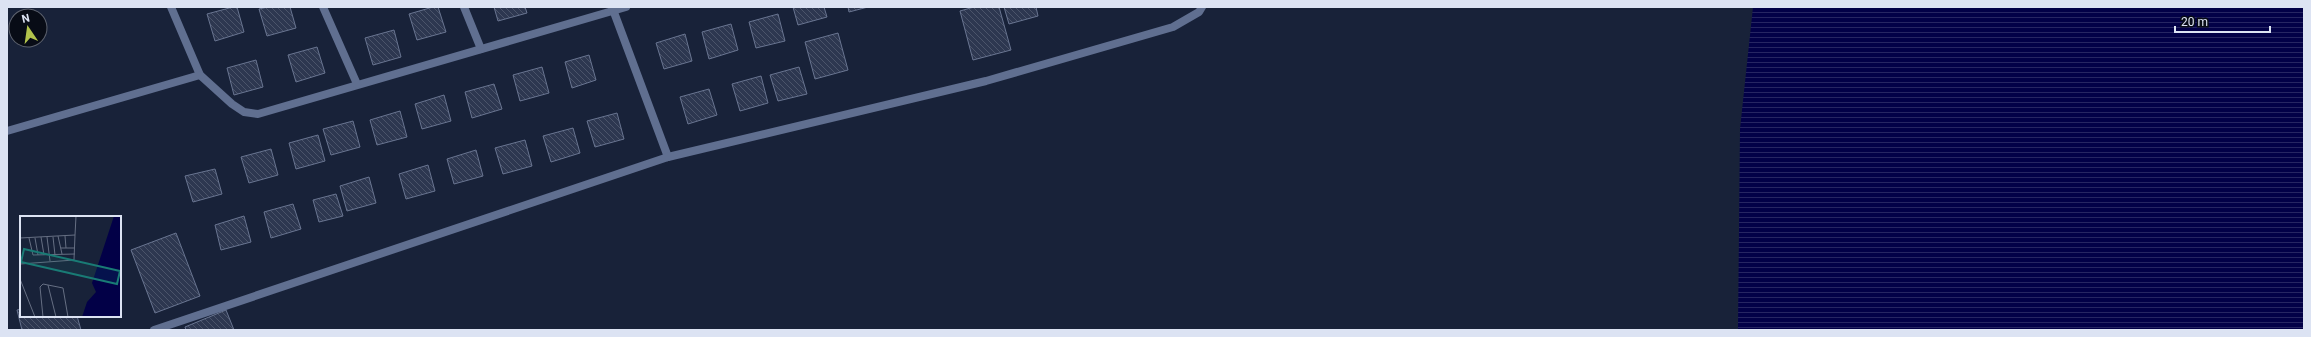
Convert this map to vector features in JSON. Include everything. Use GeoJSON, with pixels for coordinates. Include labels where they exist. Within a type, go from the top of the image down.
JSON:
{"type":"FeatureCollection","features":[{"type":"Feature","properties":{"kind":"street"},"geometry":{"type":"LineString","coordinates":[[171,7],[200,75],[232,104],[244,112],[258,114],[613,9],[626,7]]}},
{"type":"Feature","properties":{"kind":"street"},"geometry":{"type":"LineString","coordinates":[[323,7],[357,84]]}},
{"type":"Feature","properties":{"kind":"street"},"geometry":{"type":"LineString","coordinates":[[464,7],[481,49]]}},
{"type":"Feature","properties":{"kind":"street"},"geometry":{"type":"LineString","coordinates":[[154,330],[668,157],[986,81],[1173,27],[1199,12],[1202,7]]}},
{"type":"Feature","properties":{"kind":"street"},"geometry":{"type":"LineString","coordinates":[[613,9],[668,157]]}},
{"type":"Feature","properties":{"kind":"street"},"geometry":{"type":"LineString","coordinates":[[7,131],[200,75]]}},
{"type":"Feature","properties":{"kind":"shaded area"},"geometry":{"type":"Polygon","coordinates":[[[1753,7],[2304,7],[2304,330],[1738,330],[1740,129],[1753,7]]]}},
{"type":"Feature","properties":{"kind":"building"},"geometry":{"type":"Polygon","coordinates":[[[237,7],[244,32],[215,41],[207,14],[237,7]]]}},
{"type":"Feature","properties":{"kind":"building"},"geometry":{"type":"Polygon","coordinates":[[[268,7],[290,7],[296,28],[267,36],[259,9],[268,7]]]}},
{"type":"Feature","properties":{"kind":"building"},"geometry":{"type":"Polygon","coordinates":[[[438,7],[446,32],[417,40],[409,14],[438,7]]]}},
{"type":"Feature","properties":{"kind":"building"},"geometry":{"type":"Polygon","coordinates":[[[494,7],[525,7],[527,13],[498,21],[494,7]]]}},
{"type":"Feature","properties":{"kind":"building"},"geometry":{"type":"Polygon","coordinates":[[[793,7],[824,7],[827,17],[798,25],[793,7]]]}},
{"type":"Feature","properties":{"kind":"building"},"geometry":{"type":"Polygon","coordinates":[[[848,7],[868,7],[849,12],[848,7]]]}},
{"type":"Feature","properties":{"kind":"building"},"geometry":{"type":"Polygon","coordinates":[[[974,7],[999,7],[1011,50],[973,60],[960,11],[974,7]]]}},
{"type":"Feature","properties":{"kind":"building"},"geometry":{"type":"Polygon","coordinates":[[[1004,7],[1036,7],[1038,16],[1009,24],[1004,7]]]}},
{"type":"Feature","properties":{"kind":"building"},"geometry":{"type":"Polygon","coordinates":[[[778,14],[785,41],[756,48],[749,22],[778,14]]]}},
{"type":"Feature","properties":{"kind":"building"},"geometry":{"type":"Polygon","coordinates":[[[731,24],[738,50],[709,59],[702,32],[731,24]]]}},
{"type":"Feature","properties":{"kind":"building"},"geometry":{"type":"Polygon","coordinates":[[[394,30],[401,57],[373,65],[365,38],[394,30]]]}},
{"type":"Feature","properties":{"kind":"building"},"geometry":{"type":"Polygon","coordinates":[[[838,33],[848,70],[815,79],[805,42],[838,33]]]}},
{"type":"Feature","properties":{"kind":"building"},"geometry":{"type":"Polygon","coordinates":[[[685,34],[692,61],[664,69],[656,43],[685,34]]]}},
{"type":"Feature","properties":{"kind":"building"},"geometry":{"type":"Polygon","coordinates":[[[317,47],[325,73],[296,82],[288,55],[317,47]]]}},
{"type":"Feature","properties":{"kind":"building"},"geometry":{"type":"Polygon","coordinates":[[[589,55],[596,80],[572,88],[565,62],[589,55]]]}},
{"type":"Feature","properties":{"kind":"building"},"geometry":{"type":"Polygon","coordinates":[[[256,60],[263,87],[234,95],[227,68],[256,60]]]}},
{"type":"Feature","properties":{"kind":"building"},"geometry":{"type":"Polygon","coordinates":[[[542,67],[549,93],[520,101],[513,75],[542,67]]]}},
{"type":"Feature","properties":{"kind":"building"},"geometry":{"type":"Polygon","coordinates":[[[799,67],[807,94],[778,101],[770,75],[799,67]]]}},
{"type":"Feature","properties":{"kind":"building"},"geometry":{"type":"Polygon","coordinates":[[[761,76],[768,103],[740,111],[732,84],[761,76]]]}},
{"type":"Feature","properties":{"kind":"building"},"geometry":{"type":"Polygon","coordinates":[[[494,84],[502,109],[472,118],[465,92],[494,84]]]}},
{"type":"Feature","properties":{"kind":"building"},"geometry":{"type":"Polygon","coordinates":[[[709,89],[717,115],[688,124],[680,97],[709,89]]]}},
{"type":"Feature","properties":{"kind":"building"},"geometry":{"type":"Polygon","coordinates":[[[444,95],[451,121],[422,129],[415,104],[444,95]]]}},
{"type":"Feature","properties":{"kind":"building"},"geometry":{"type":"Polygon","coordinates":[[[400,111],[407,137],[377,145],[370,120],[400,111]]]}},
{"type":"Feature","properties":{"kind":"building"},"geometry":{"type":"Polygon","coordinates":[[[617,113],[624,139],[595,147],[587,121],[617,113]]]}},
{"type":"Feature","properties":{"kind":"building"},"geometry":{"type":"Polygon","coordinates":[[[353,121],[360,147],[331,155],[323,129],[353,121]]]}},
{"type":"Feature","properties":{"kind":"building"},"geometry":{"type":"Polygon","coordinates":[[[573,128],[580,153],[551,162],[543,136],[573,128]]]}},
{"type":"Feature","properties":{"kind":"building"},"geometry":{"type":"Polygon","coordinates":[[[318,135],[325,161],[296,169],[289,143],[318,135]]]}},
{"type":"Feature","properties":{"kind":"building"},"geometry":{"type":"Polygon","coordinates":[[[525,140],[532,166],[503,174],[495,148],[525,140]]]}},
{"type":"Feature","properties":{"kind":"building"},"geometry":{"type":"Polygon","coordinates":[[[271,149],[278,175],[249,183],[241,157],[271,149]]]}},
{"type":"Feature","properties":{"kind":"building"},"geometry":{"type":"Polygon","coordinates":[[[476,150],[483,176],[454,184],[447,159],[476,150]]]}},
{"type":"Feature","properties":{"kind":"building"},"geometry":{"type":"Polygon","coordinates":[[[428,165],[435,191],[406,199],[399,174],[428,165]]]}},
{"type":"Feature","properties":{"kind":"building"},"geometry":{"type":"Polygon","coordinates":[[[215,169],[222,194],[193,202],[185,176],[215,169]]]}},
{"type":"Feature","properties":{"kind":"building"},"geometry":{"type":"Polygon","coordinates":[[[369,177],[376,203],[347,211],[340,186],[369,177]]]}},
{"type":"Feature","properties":{"kind":"building"},"geometry":{"type":"Polygon","coordinates":[[[336,194],[343,216],[319,222],[313,200],[336,194]]]}},
{"type":"Feature","properties":{"kind":"building"},"geometry":{"type":"Polygon","coordinates":[[[293,204],[301,229],[271,238],[264,212],[293,204]]]}},
{"type":"Feature","properties":{"kind":"building"},"geometry":{"type":"Polygon","coordinates":[[[244,216],[251,242],[221,250],[215,225],[244,216]]]}},
{"type":"Feature","properties":{"kind":"building"},"geometry":{"type":"Polygon","coordinates":[[[176,233],[200,296],[155,313],[131,250],[176,233]]]}},
{"type":"Feature","properties":{"kind":"building"},"geometry":{"type":"Polygon","coordinates":[[[20,309],[20,317],[77,317],[81,330],[22,330],[17,310],[20,309]]]}},
{"type":"Feature","properties":{"kind":"building"},"geometry":{"type":"Polygon","coordinates":[[[226,310],[234,330],[186,330],[185,327],[226,310]]]}}]}
